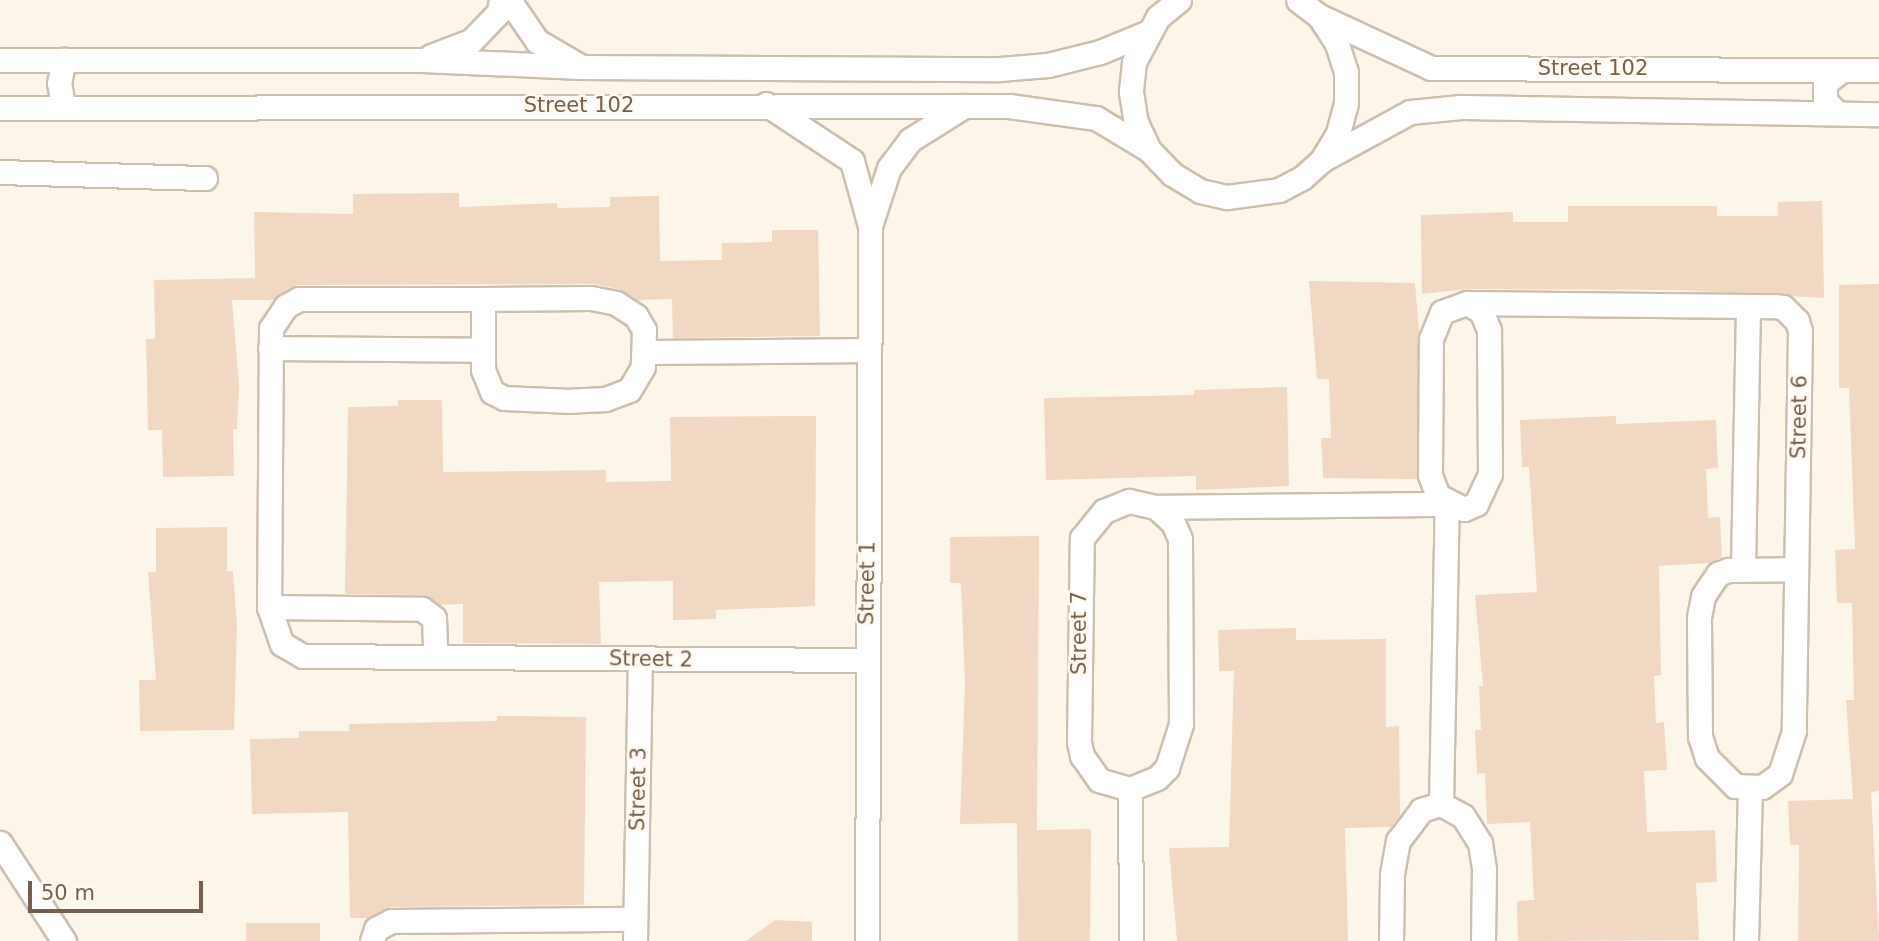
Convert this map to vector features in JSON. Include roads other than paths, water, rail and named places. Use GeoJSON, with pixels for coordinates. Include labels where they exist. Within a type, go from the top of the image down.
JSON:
{"type":"FeatureCollection","features":[{"type":"Feature","properties":{"kind":"street"},"geometry":{"type":"LineString","coordinates":[[422,60],[471,41],[499,12],[501,0]]}},
{"type":"Feature","properties":{"kind":"street"},"geometry":{"type":"LineString","coordinates":[[509,0],[537,41],[580,67]]}},
{"type":"Feature","properties":{"kind":"street"},"geometry":{"type":"LineString","coordinates":[[1149,150],[1136,122],[1131,92],[1134,62],[1146,33],[1176,1]]}},
{"type":"Feature","properties":{"kind":"street"},"geometry":{"type":"LineString","coordinates":[[1309,6],[1336,42],[1346,72],[1346,103],[1338,133],[1322,160]]}},
{"type":"Feature","properties":{"kind":"street","name":"Street 102"},"geometry":{"type":"LineString","coordinates":[[1309,6],[1431,68],[1879,70]]}},
{"type":"Feature","properties":{"kind":"street","name":"Street 102"},"geometry":{"type":"LineString","coordinates":[[0,60],[422,60],[580,67],[1000,69],[1048,65],[1100,52],[1146,33]]}},
{"type":"Feature","properties":{"kind":"street"},"geometry":{"type":"LineString","coordinates":[[63,107],[59,83],[64,60]]}},
{"type":"Feature","properties":{"kind":"street"},"geometry":{"type":"LineString","coordinates":[[1837,113],[1825,101],[1825,83],[1842,70]]}},
{"type":"Feature","properties":{"kind":"street","name":"Street 102"},"geometry":{"type":"LineString","coordinates":[[0,108],[766,104],[1009,106],[1096,118],[1149,150],[1172,174],[1200,191],[1227,198],[1279,190],[1322,160],[1410,112],[1461,107],[1879,114]]}},
{"type":"Feature","properties":{"kind":"street","name":"Street 1"},"geometry":{"type":"LineString","coordinates":[[766,104],[852,161],[870,226],[866,660],[867,941]]}},
{"type":"Feature","properties":{"kind":"street","name":"Street 1"},"geometry":{"type":"LineString","coordinates":[[870,226],[889,168],[911,140],[964,106]]}},
{"type":"Feature","properties":{"kind":"street"},"geometry":{"type":"LineString","coordinates":[[0,172],[205,178]]}},
{"type":"Feature","properties":{"kind":"street","name":"Street 2"},"geometry":{"type":"LineString","coordinates":[[646,352],[644,330],[636,316],[615,303],[591,298],[299,299],[286,306],[271,328],[270,348],[269,607],[276,634],[290,653],[866,660]]}},
{"type":"Feature","properties":{"kind":"street"},"geometry":{"type":"LineString","coordinates":[[483,299],[482,350],[485,383],[492,392],[504,398],[605,400],[629,390],[643,367],[646,352],[869,350]]}},
{"type":"Feature","properties":{"kind":"street"},"geometry":{"type":"LineString","coordinates":[[1467,303],[1481,311],[1489,331],[1490,474],[1476,504],[1464,509],[1447,504],[1438,496],[1430,475],[1431,339],[1442,312],[1467,303]]}},
{"type":"Feature","properties":{"kind":"street","name":"Street 6"},"geometry":{"type":"LineString","coordinates":[[1467,303],[1783,307],[1800,331],[1791,751],[1780,774],[1750,789]]}},
{"type":"Feature","properties":{"kind":"street"},"geometry":{"type":"LineString","coordinates":[[1743,567],[1748,306]]}},
{"type":"Feature","properties":{"kind":"street"},"geometry":{"type":"LineString","coordinates":[[270,348],[482,350]]}},
{"type":"Feature","properties":{"kind":"street","name":"Street 7"},"geometry":{"type":"LineString","coordinates":[[1130,789],[1099,780],[1082,756],[1080,552],[1086,530],[1104,511],[1129,501],[1156,508],[1447,504]]}},
{"type":"Feature","properties":{"kind":"street"},"geometry":{"type":"LineString","coordinates":[[1441,804],[1447,504]]}},
{"type":"Feature","properties":{"kind":"street"},"geometry":{"type":"LineString","coordinates":[[1131,941],[1130,789],[1157,778],[1167,768],[1181,724],[1180,539],[1173,523],[1156,508]]}},
{"type":"Feature","properties":{"kind":"street"},"geometry":{"type":"LineString","coordinates":[[1746,941],[1750,789],[1735,786],[1716,770],[1700,737],[1699,617],[1703,596],[1718,574],[1743,567],[1797,569]]}},
{"type":"Feature","properties":{"kind":"street"},"geometry":{"type":"LineString","coordinates":[[269,607],[422,609],[433,618],[435,656]]}},
{"type":"Feature","properties":{"kind":"street","name":"Street 3"},"geometry":{"type":"LineString","coordinates":[[372,941],[376,929],[391,921],[551,930],[635,930],[640,659]]}},
{"type":"Feature","properties":{"kind":"street"},"geometry":{"type":"LineString","coordinates":[[1391,941],[1392,874],[1398,841],[1421,810],[1441,804],[1463,816],[1480,843],[1484,869],[1483,941]]}},
{"type":"Feature","properties":{"kind":"street"},"geometry":{"type":"LineString","coordinates":[[0,843],[64,941]]}}]}
